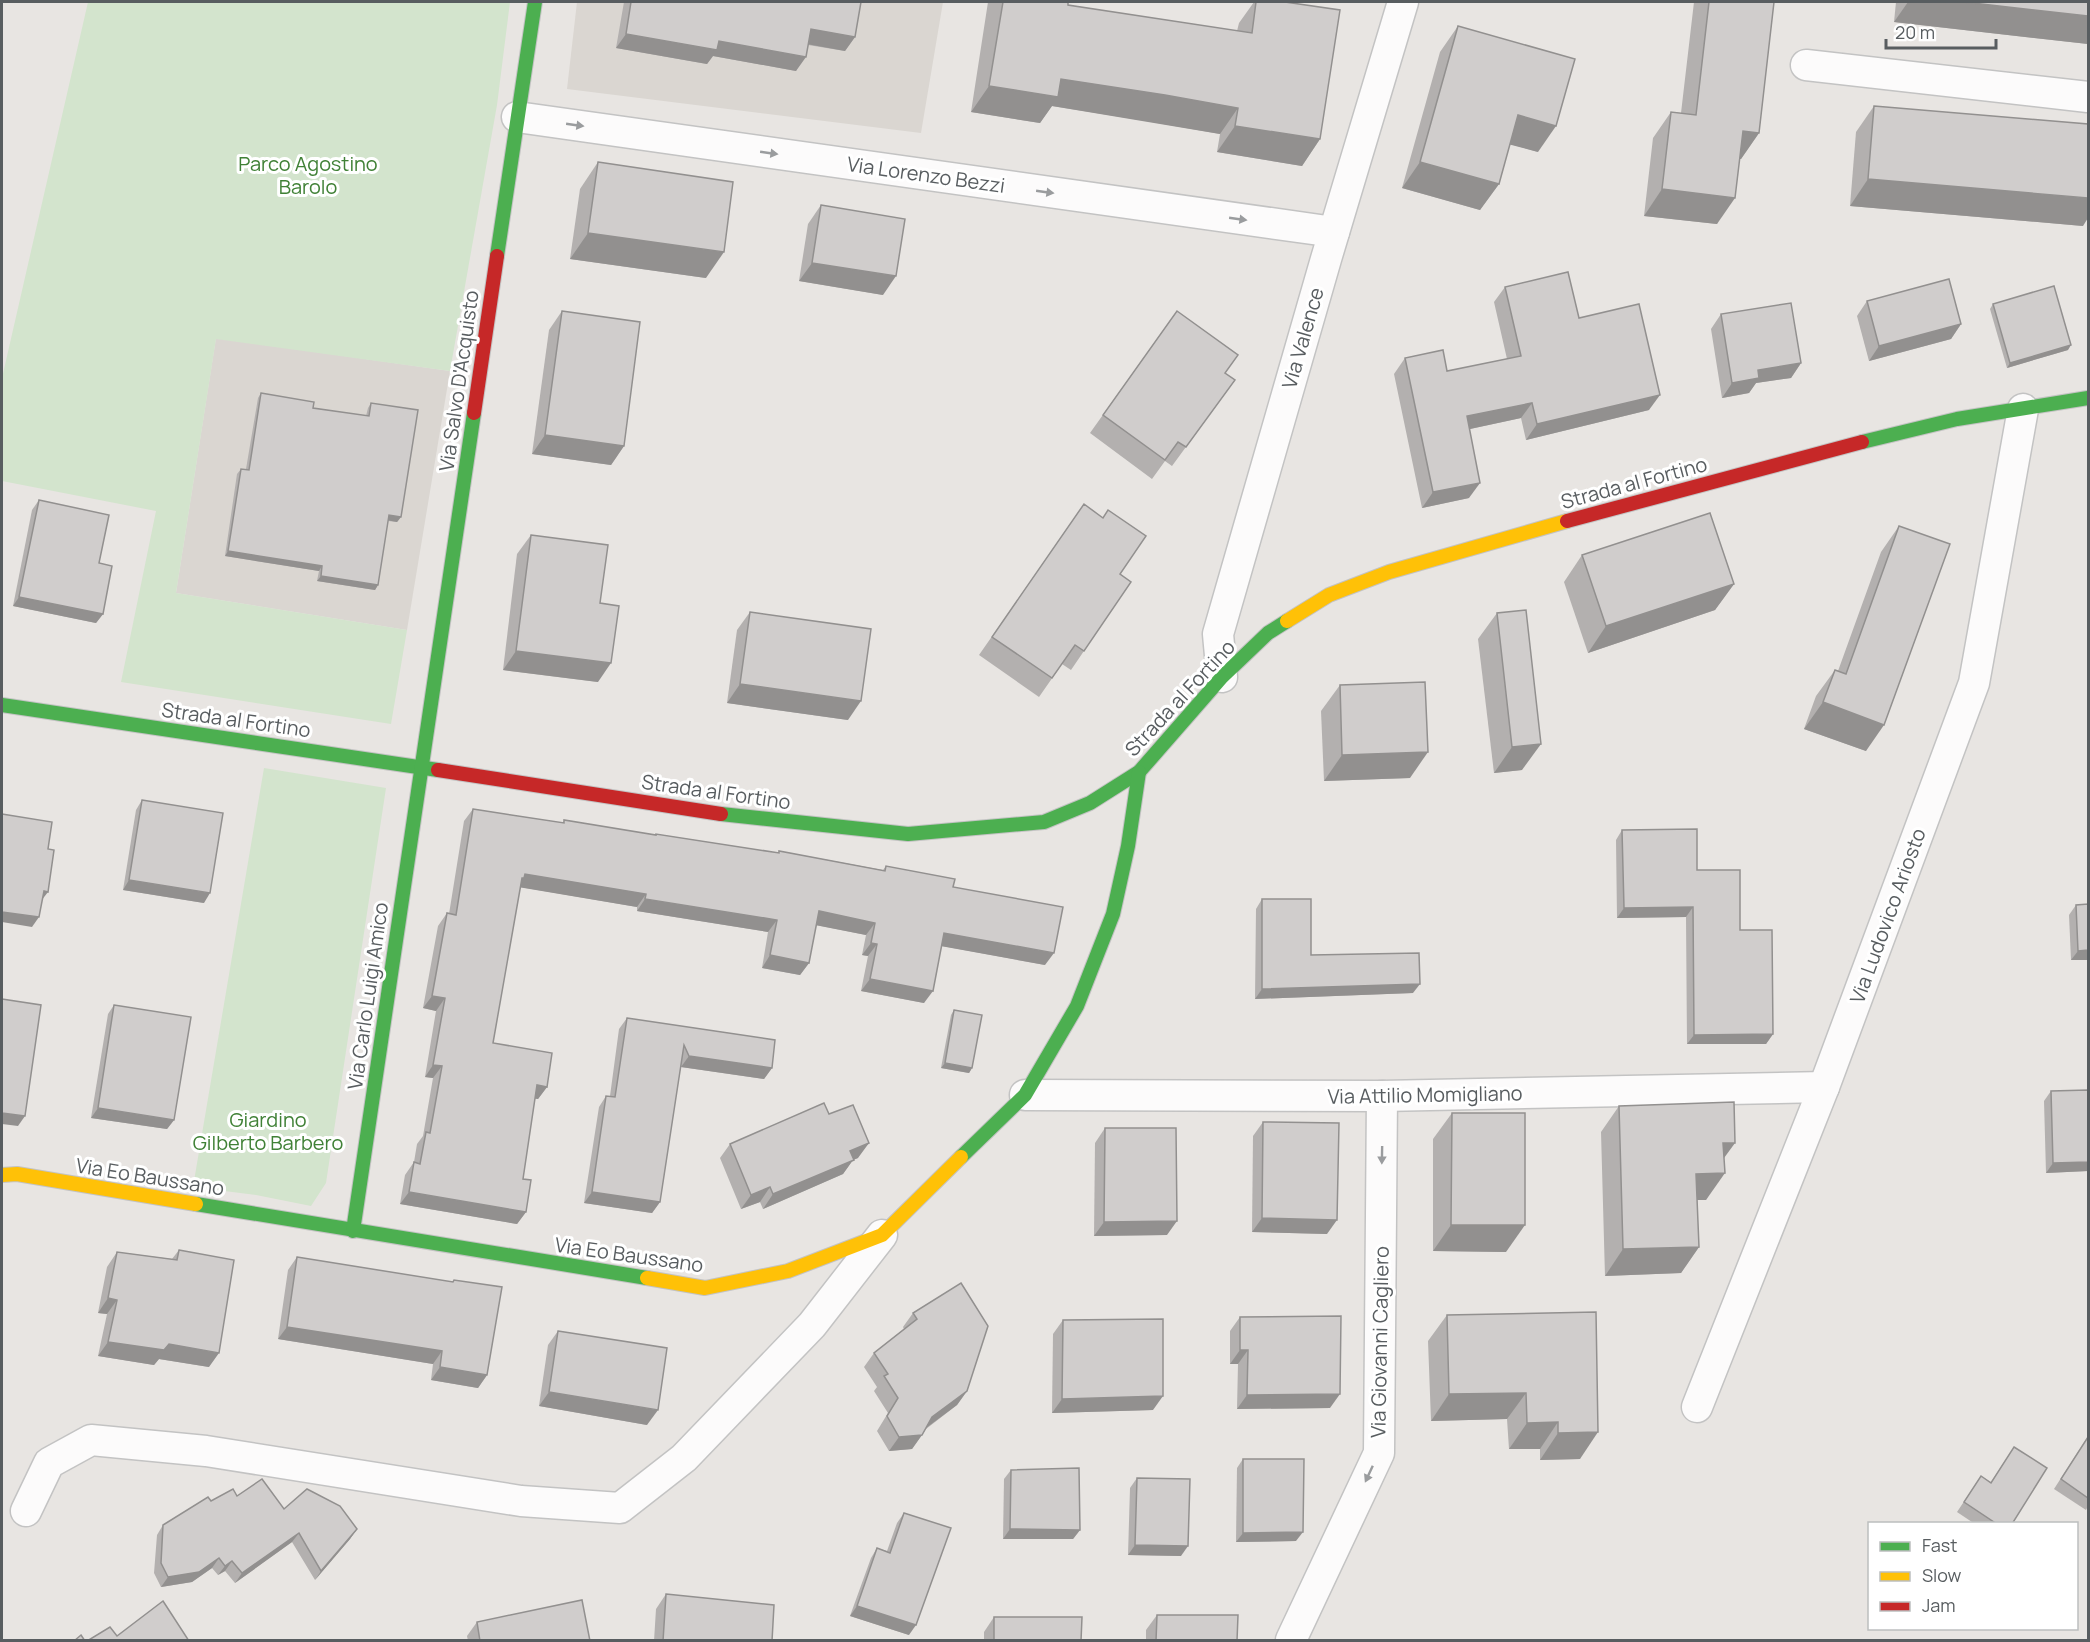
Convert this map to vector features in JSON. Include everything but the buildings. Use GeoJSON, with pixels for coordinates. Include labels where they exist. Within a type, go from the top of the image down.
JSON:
{"type":"FeatureCollection","features":[{"type":"Feature","properties":{"kind":"street","name":"Via Salvo D'Acquisto"},"geometry":{"type":"LineString","coordinates":[[421,767],[535,2]]}},
{"type":"Feature","properties":{"kind":"street","name":"Via Valence"},"geometry":{"type":"LineString","coordinates":[[1222,677],[1218,634],[1403,2]]}},
{"type":"Feature","properties":{"kind":"street"},"geometry":{"type":"LineString","coordinates":[[1806,65],[2088,97]]}},
{"type":"Feature","properties":{"kind":"street","name":"Via Lorenzo Bezzi"},"geometry":{"type":"LineString","coordinates":[[518,117],[1334,232]]}},
{"type":"Feature","properties":{"kind":"street","name":"Strada al Fortino"},"geometry":{"type":"LineString","coordinates":[[2,705],[731,816],[908,834],[1044,822],[1090,803],[1139,771],[1222,677],[1268,633],[1329,595],[1382,574],[1653,497],[1900,432],[1957,419],[2083,398],[2088,388]]}},
{"type":"Feature","properties":{"kind":"street","name":"Via Ludovico Ariosto"},"geometry":{"type":"LineString","coordinates":[[1697,1407],[1824,1087],[1974,683],[2023,409]]}},
{"type":"Feature","properties":{"kind":"street","name":"Via Carlo Luigi Amico"},"geometry":{"type":"LineString","coordinates":[[353,1231],[421,767]]}},
{"type":"Feature","properties":{"kind":"street","name":"Via Eo Baussano"},"geometry":{"type":"LineString","coordinates":[[2,1175],[17,1174],[705,1288],[788,1271],[882,1235],[1025,1095],[1077,1006],[1113,914],[1128,846],[1139,771]]}},
{"type":"Feature","properties":{"kind":"street","name":"Via Attilio Momigliano"},"geometry":{"type":"LineString","coordinates":[[1025,1095],[1382,1096],[1824,1087]]}},
{"type":"Feature","properties":{"kind":"street","name":"Via Giovanni Cagliero"},"geometry":{"type":"LineString","coordinates":[[1291,1641],[1379,1453],[1382,1096]]}},
{"type":"Feature","properties":{"kind":"street"},"geometry":{"type":"LineString","coordinates":[[26,1511],[49,1463],[92,1440],[206,1450],[521,1501],[620,1508],[684,1458],[812,1325],[882,1235]]}},
{"type":"Feature","properties":{"kind":"shaded area"},"geometry":{"type":"Polygon","coordinates":[[[577,2],[943,2],[921,133],[567,89],[577,2]]]}},
{"type":"Feature","properties":{"kind":"shaded area"},"geometry":{"type":"Polygon","coordinates":[[[216,338],[450,371],[407,630],[176,593],[216,338]]]}},
{"type":"Feature","properties":{"kind":"green space","name":"Parco Agostino Barolo"},"geometry":{"type":"Polygon","coordinates":[[[88,2],[510,2],[497,105],[450,371],[216,339],[176,593],[407,630],[391,724],[121,682],[156,511],[2,481],[2,378],[88,2]]]}},
{"type":"Feature","properties":{"kind":"green space","name":"Giardino Gilberto Barbero"},"geometry":{"type":"Polygon","coordinates":[[[264,768],[386,788],[326,1183],[311,1206],[256,1195],[193,1187],[264,768]]]}},
{"type":"Feature","properties":{"kind":"traffic: fast"},"geometry":{"type":"LineString","coordinates":[[497,256],[535,2]]}},
{"type":"Feature","properties":{"kind":"traffic: fast"},"geometry":{"type":"LineString","coordinates":[[1862,442],[1957,419],[2088,398]]}},
{"type":"Feature","properties":{"kind":"traffic: fast"},"geometry":{"type":"LineString","coordinates":[[353,1231],[474,413]]}},
{"type":"Feature","properties":{"kind":"traffic: fast"},"geometry":{"type":"LineString","coordinates":[[721,814],[908,834],[1044,822],[1090,803],[1139,772],[1222,677],[1268,633],[1287,621]]}},
{"type":"Feature","properties":{"kind":"traffic: fast"},"geometry":{"type":"LineString","coordinates":[[2,705],[438,770]]}},
{"type":"Feature","properties":{"kind":"traffic: fast"},"geometry":{"type":"LineString","coordinates":[[961,1157],[1025,1095],[1077,1006],[1113,914],[1128,846],[1139,772]]}},
{"type":"Feature","properties":{"kind":"traffic: fast"},"geometry":{"type":"LineString","coordinates":[[196,1204],[647,1278]]}},
{"type":"Feature","properties":{"kind":"traffic: slow"},"geometry":{"type":"LineString","coordinates":[[1287,621],[1329,595],[1389,572],[1567,521]]}},
{"type":"Feature","properties":{"kind":"traffic: slow"},"geometry":{"type":"LineString","coordinates":[[647,1278],[705,1288],[788,1271],[882,1235],[961,1157]]}},
{"type":"Feature","properties":{"kind":"traffic: slow"},"geometry":{"type":"LineString","coordinates":[[2,1175],[17,1174],[196,1204]]}},
{"type":"Feature","properties":{"kind":"traffic: jam"},"geometry":{"type":"LineString","coordinates":[[474,413],[497,256]]}},
{"type":"Feature","properties":{"kind":"traffic: jam"},"geometry":{"type":"LineString","coordinates":[[1567,521],[1862,442]]}},
{"type":"Feature","properties":{"kind":"traffic: jam"},"geometry":{"type":"LineString","coordinates":[[438,770],[721,814]]}}]}
